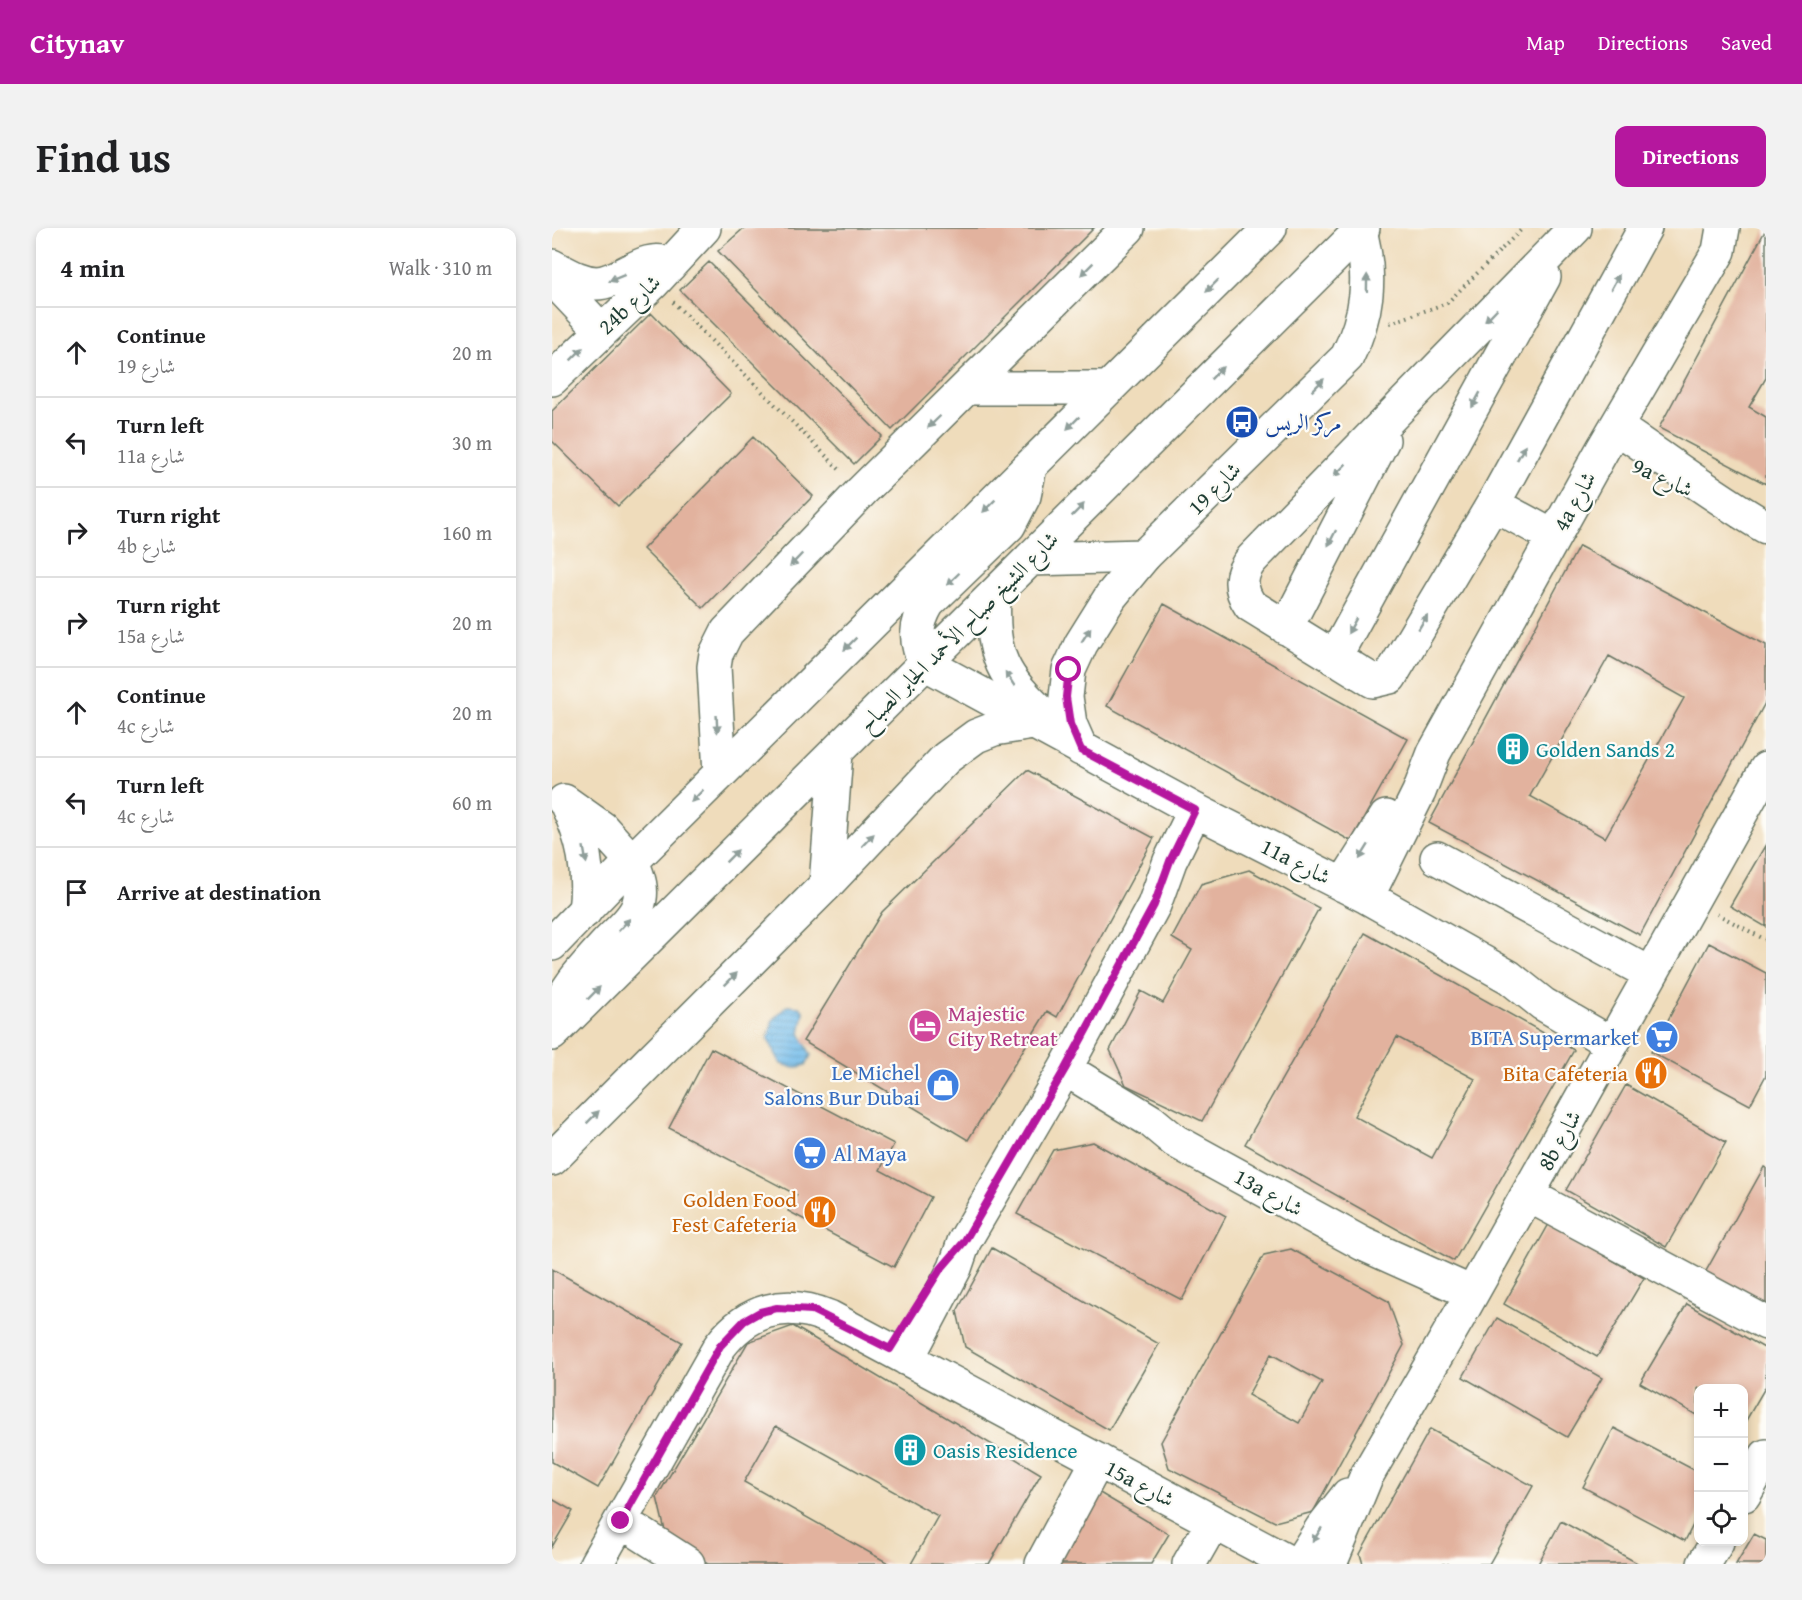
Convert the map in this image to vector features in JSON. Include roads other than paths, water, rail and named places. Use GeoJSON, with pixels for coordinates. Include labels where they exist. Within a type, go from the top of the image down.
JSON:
{"type":"FeatureCollection","features":[{"type":"Feature","properties":{"kind":"street","name":"24b شارع"},"geometry":{"type":"LineString","coordinates":[[552,379],[662,274],[704,228]]}},
{"type":"Feature","properties":{"kind":"street"},"geometry":{"type":"LineString","coordinates":[[720,773],[714,667],[720,643],[735,623],[862,491],[969,388],[1128,228]]}},
{"type":"Feature","properties":{"kind":"street"},"geometry":{"type":"LineString","coordinates":[[1570,233],[1246,566],[1241,582],[1245,598],[1257,610],[1373,681],[1390,677],[1493,504],[1645,228]]}},
{"type":"Feature","properties":{"kind":"street","name":"4a شارع"},"geometry":{"type":"LineString","coordinates":[[1355,891],[1397,800],[1434,753],[1721,239],[1749,228]]}},
{"type":"Feature","properties":{"kind":"street","name":"شارع 19"},"geometry":{"type":"LineString","coordinates":[[1081,750],[1070,724],[1066,697],[1069,670],[1081,644],[1111,596],[1144,556],[1347,357],[1366,309],[1367,256],[1362,229]]}},
{"type":"Feature","properties":{"kind":"street","name":"شارع الشيخ صباح الأحمد الجابر الصباح"},"geometry":{"type":"LineString","coordinates":[[552,1034],[1362,229]]}},
{"type":"Feature","properties":{"kind":"street"},"geometry":{"type":"LineString","coordinates":[[1334,658],[1570,233]]}},
{"type":"Feature","properties":{"kind":"street"},"geometry":{"type":"LineString","coordinates":[[552,944],[632,861],[1261,234]]}},
{"type":"Feature","properties":{"kind":"street"},"geometry":{"type":"LineString","coordinates":[[552,266],[574,278],[595,283],[617,279],[651,261],[665,262],[662,274]]}},
{"type":"Feature","properties":{"kind":"street"},"geometry":{"type":"LineString","coordinates":[[552,278],[601,330]]}},
{"type":"Feature","properties":{"kind":"street"},"geometry":{"type":"LineString","coordinates":[[969,388],[1108,388]]}},
{"type":"Feature","properties":{"kind":"street"},"geometry":{"type":"LineString","coordinates":[[1286,628],[1398,412]]}},
{"type":"Feature","properties":{"kind":"street","name":"9a شارع"},"geometry":{"type":"LineString","coordinates":[[1610,437],[1678,487],[1723,502],[1766,527]]}},
{"type":"Feature","properties":{"kind":"street"},"geometry":{"type":"LineString","coordinates":[[926,664],[918,650],[916,634],[920,617],[928,603],[1010,525],[1024,496],[1030,465]]}},
{"type":"Feature","properties":{"kind":"street"},"geometry":{"type":"LineString","coordinates":[[1493,504],[1554,537]]}},
{"type":"Feature","properties":{"kind":"street"},"geometry":{"type":"LineString","coordinates":[[1030,559],[1144,556]]}},
{"type":"Feature","properties":{"kind":"street","name":"11a شارع"},"geometry":{"type":"LineString","coordinates":[[994,595],[995,646],[1004,669],[1017,690],[1081,750]]}},
{"type":"Feature","properties":{"kind":"street","name":"11a شارع"},"geometry":{"type":"LineString","coordinates":[[926,664],[1081,750],[1355,891],[1509,977],[1543,1004],[1617,1035]]}},
{"type":"Feature","properties":{"kind":"street"},"geometry":{"type":"LineString","coordinates":[[552,1158],[826,885],[960,746],[994,729],[1033,723]]}},
{"type":"Feature","properties":{"kind":"street"},"geometry":{"type":"LineString","coordinates":[[826,885],[836,753]]}},
{"type":"Feature","properties":{"kind":"street","name":"8b شارع"},"geometry":{"type":"LineString","coordinates":[[1330,1564],[1356,1507],[1366,1477],[1467,1303],[1766,769]]}},
{"type":"Feature","properties":{"kind":"street"},"geometry":{"type":"LineString","coordinates":[[552,1020],[566,989],[634,915],[640,894],[640,882],[632,861],[602,828],[559,796]]}},
{"type":"Feature","properties":{"kind":"street"},"geometry":{"type":"LineString","coordinates":[[559,796],[583,844],[587,877],[585,911]]}},
{"type":"Feature","properties":{"kind":"street"},"geometry":{"type":"LineString","coordinates":[[898,1354],[939,1271],[964,1242],[1060,1076],[1154,905],[1170,861],[1206,815]]}},
{"type":"Feature","properties":{"kind":"street"},"geometry":{"type":"LineString","coordinates":[[1437,858],[1651,974]]}},
{"type":"Feature","properties":{"kind":"street","name":"13a شارع"},"geometry":{"type":"LineString","coordinates":[[1060,1076],[1144,1131],[1175,1141],[1363,1244],[1392,1267],[1467,1303]]}},
{"type":"Feature","properties":{"kind":"street"},"geometry":{"type":"LineString","coordinates":[[1528,1194],[1766,1323]]}},
{"type":"Feature","properties":{"kind":"street","name":"15a شارع"},"geometry":{"type":"LineString","coordinates":[[609,1542],[720,1346],[731,1332],[760,1312],[777,1308],[812,1310],[829,1317],[1292,1564]]}},
{"type":"Feature","properties":{"kind":"street"},"geometry":{"type":"LineString","coordinates":[[1042,1564],[1098,1460]]}},
{"type":"Feature","properties":{"kind":"street","name":"8b شارع"},"geometry":{"type":"LineString","coordinates":[[1299,1564],[1332,1514],[1366,1477]]}},
{"type":"Feature","properties":{"kind":"street"},"geometry":{"type":"LineString","coordinates":[[1189,1564],[1213,1522]]}},
{"type":"Feature","properties":{"kind":"street"},"geometry":{"type":"LineString","coordinates":[[609,1542],[653,1564]]}},
{"type":"Feature","properties":{"kind":"street"},"geometry":{"type":"LineString","coordinates":[[609,1542],[688,1564]]}},
{"type":"Feature","properties":{"kind":"street"},"geometry":{"type":"LineString","coordinates":[[1704,1564],[1715,1546]]}},
{"type":"Feature","properties":{"kind":"water"},"geometry":{"type":"Polygon","coordinates":[[[787,1006],[800,1007],[804,1012],[800,1033],[811,1055],[806,1065],[794,1068],[781,1064],[768,1039],[773,1020],[787,1006]]]}},
{"type":"Feature","properties":{"kind":"place","name":"مركز الريس"},"geometry":{"type":"Point","coordinates":[1242,422]}},
{"type":"Feature","properties":{"kind":"place","name":"Golden Sands 2"},"geometry":{"type":"Point","coordinates":[1513,749]}},
{"type":"Feature","properties":{"kind":"place","name":"Majestic City Retreat"},"geometry":{"type":"Point","coordinates":[925,1026]}},
{"type":"Feature","properties":{"kind":"place","name":"BITA Supermarket"},"geometry":{"type":"Point","coordinates":[1662,1037]}},
{"type":"Feature","properties":{"kind":"place","name":"Bita Cafeteria"},"geometry":{"type":"Point","coordinates":[1651,1073]}},
{"type":"Feature","properties":{"kind":"place","name":"Le Michel Salons Bur Dubai"},"geometry":{"type":"Point","coordinates":[943,1085]}},
{"type":"Feature","properties":{"kind":"place","name":"Al Maya"},"geometry":{"type":"Point","coordinates":[810,1153]}},
{"type":"Feature","properties":{"kind":"place","name":"Golden Food Fest Cafeteria"},"geometry":{"type":"Point","coordinates":[820,1212]}},
{"type":"Feature","properties":{"kind":"place","name":"Oasis Residence"},"geometry":{"type":"Point","coordinates":[910,1450]}}]}
